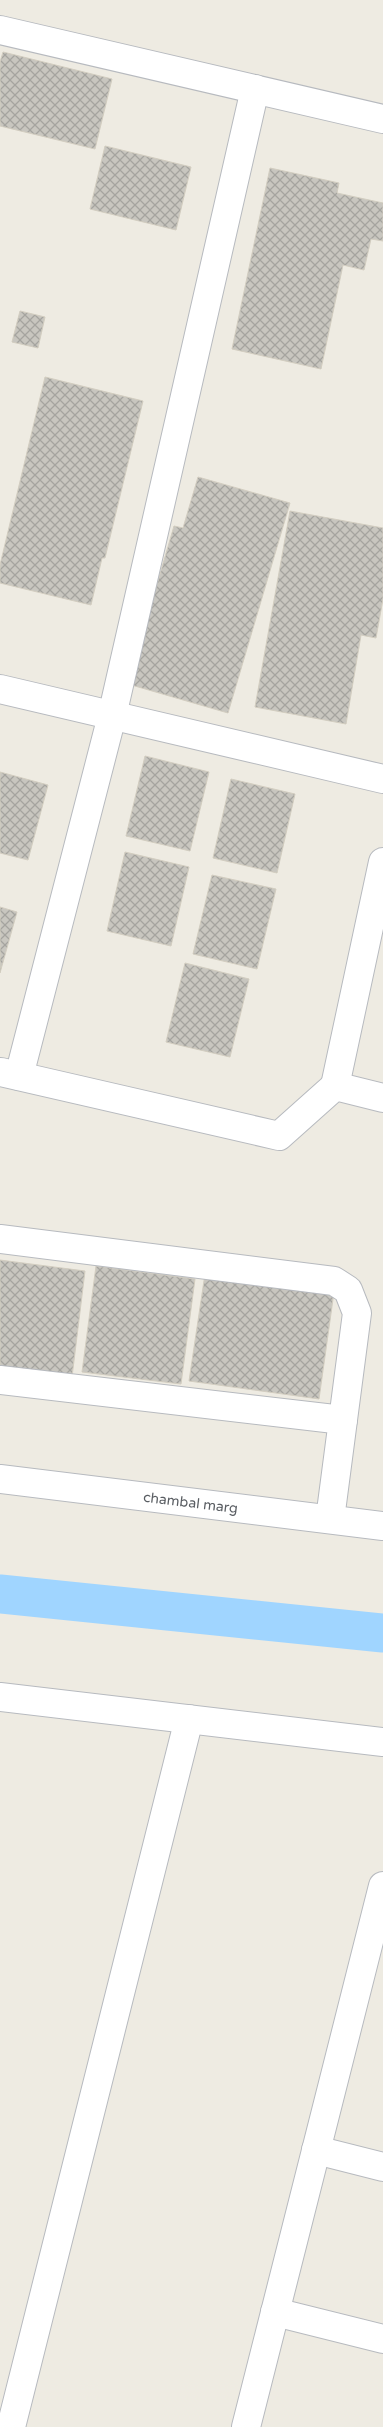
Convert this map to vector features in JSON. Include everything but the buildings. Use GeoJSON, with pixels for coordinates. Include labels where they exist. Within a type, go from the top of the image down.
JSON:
{"type":"FeatureCollection","features":[{"type":"Feature","properties":{"kind":"street"},"geometry":{"type":"LineString","coordinates":[[0,30],[383,119]]}},
{"type":"Feature","properties":{"kind":"street"},"geometry":{"type":"LineString","coordinates":[[255,89],[112,716],[9,1074],[280,1136],[335,1086],[383,862]]}},
{"type":"Feature","properties":{"kind":"street"},"geometry":{"type":"LineString","coordinates":[[0,689],[383,780]]}},
{"type":"Feature","properties":{"kind":"street"},"geometry":{"type":"LineString","coordinates":[[335,1086],[383,1098]]}},
{"type":"Feature","properties":{"kind":"street"},"geometry":{"type":"LineString","coordinates":[[0,1239],[334,1280],[348,1290],[357,1313],[330,1519]]}},
{"type":"Feature","properties":{"kind":"street"},"geometry":{"type":"LineString","coordinates":[[0,1380],[343,1420]]}},
{"type":"Feature","properties":{"kind":"street","name":"chambal marg"},"geometry":{"type":"LineString","coordinates":[[0,1479],[383,1526]]}},
{"type":"Feature","properties":{"kind":"street"},"geometry":{"type":"LineString","coordinates":[[0,1696],[383,1742]]}},
{"type":"Feature","properties":{"kind":"street"},"geometry":{"type":"LineString","coordinates":[[12,2427],[189,1719]]}},
{"type":"Feature","properties":{"kind":"street"},"geometry":{"type":"LineString","coordinates":[[246,2427],[383,1886]]}},
{"type":"Feature","properties":{"kind":"street"},"geometry":{"type":"LineString","coordinates":[[316,2150],[383,2167]]}},
{"type":"Feature","properties":{"kind":"street"},"geometry":{"type":"LineString","coordinates":[[275,2312],[383,2339]]}},
{"type":"Feature","properties":{"kind":"waterway"},"geometry":{"type":"LineString","coordinates":[[0,1594],[383,1633]]}}]}
